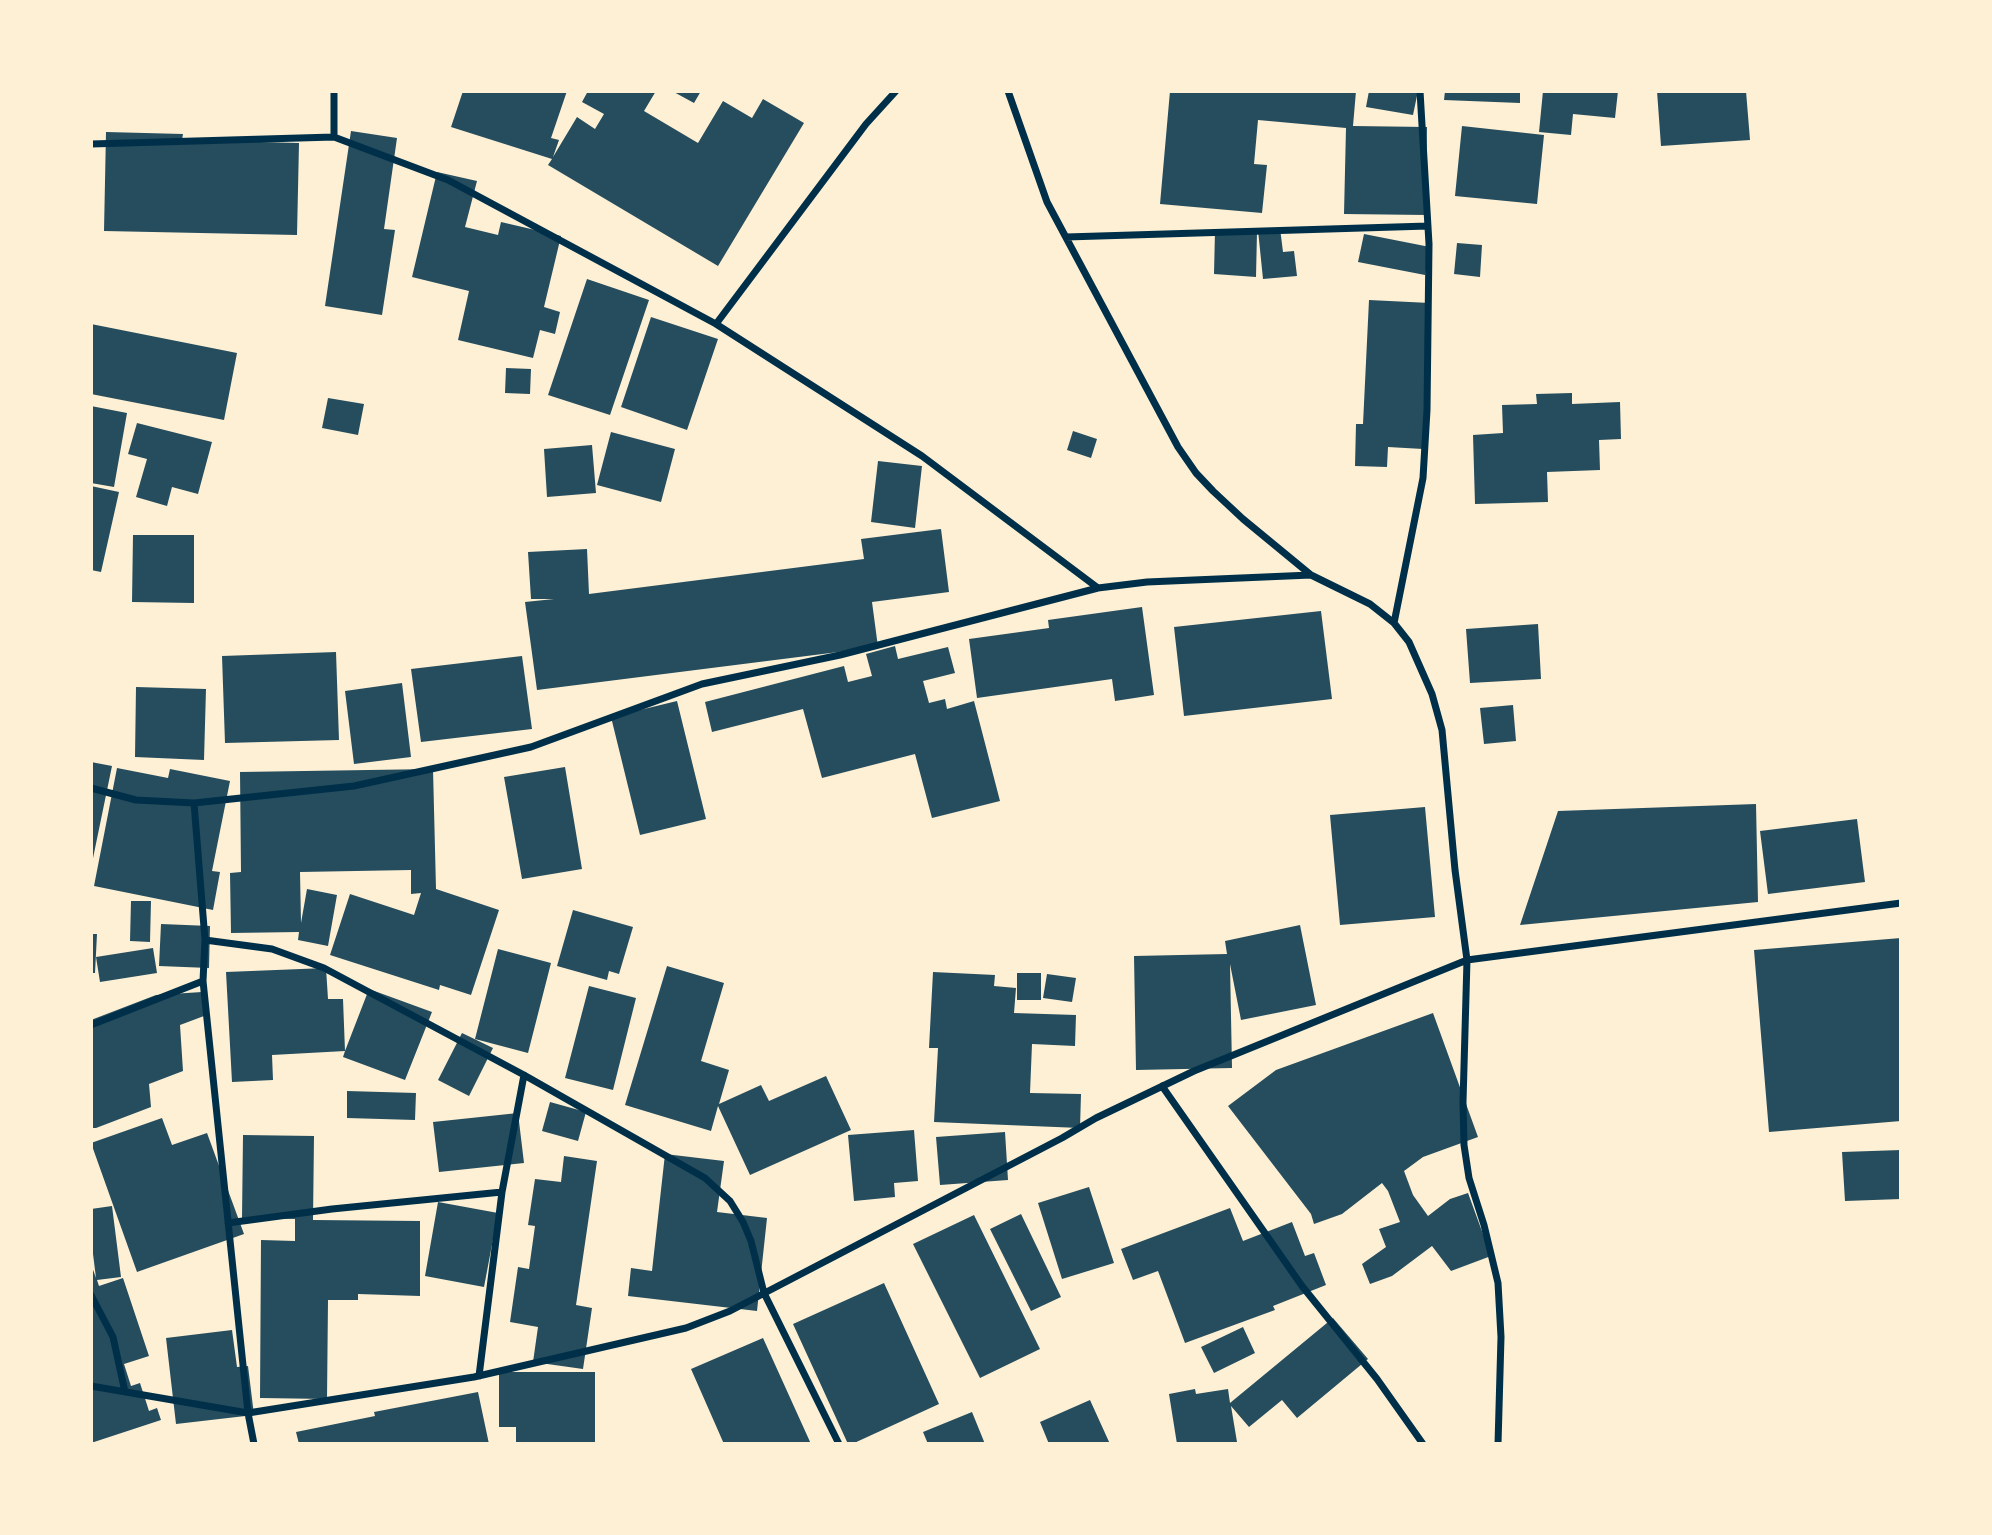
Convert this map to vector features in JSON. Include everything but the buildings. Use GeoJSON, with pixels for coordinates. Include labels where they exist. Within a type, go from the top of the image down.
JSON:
{"type":"FeatureCollection","features":[{"type":"Feature","properties":{"kind":"street"},"geometry":{"type":"LineString","coordinates":[[334,91],[334,137]]}},
{"type":"Feature","properties":{"kind":"street"},"geometry":{"type":"LineString","coordinates":[[716,324],[858,135],[896,91]]}},
{"type":"Feature","properties":{"kind":"street"},"geometry":{"type":"LineString","coordinates":[[1008,91],[1048,202],[1178,447],[1196,473],[1243,519],[1311,575],[1370,604],[1394,623],[1409,642],[1432,694],[1442,730],[1455,870],[1467,960],[1464,1145],[1469,1178],[1484,1225],[1497,1283],[1501,1336],[1498,1444]]}},
{"type":"Feature","properties":{"kind":"street"},"geometry":{"type":"LineString","coordinates":[[1394,623],[1423,478],[1427,410],[1428,226],[1420,91]]}},
{"type":"Feature","properties":{"kind":"street"},"geometry":{"type":"LineString","coordinates":[[91,144],[334,137],[448,180],[716,324],[922,456],[1098,589]]}},
{"type":"Feature","properties":{"kind":"street"},"geometry":{"type":"LineString","coordinates":[[1066,237],[1428,226]]}},
{"type":"Feature","properties":{"kind":"street"},"geometry":{"type":"LineString","coordinates":[[91,788],[136,800],[194,803],[354,786],[531,747],[702,684],[840,655],[1098,589],[1147,582],[1311,575]]}},
{"type":"Feature","properties":{"kind":"street"},"geometry":{"type":"LineString","coordinates":[[194,803],[205,940],[203,981],[248,1413],[254,1444]]}},
{"type":"Feature","properties":{"kind":"street"},"geometry":{"type":"LineString","coordinates":[[91,1386],[248,1413],[479,1376],[686,1328],[730,1311],[1062,1139],[1096,1118],[1162,1086],[1267,1040],[1467,960],[1901,903]]}},
{"type":"Feature","properties":{"kind":"street"},"geometry":{"type":"LineString","coordinates":[[205,940],[272,949],[324,968],[524,1075],[705,1178],[730,1201],[743,1222],[751,1241],[764,1293],[839,1444]]}},
{"type":"Feature","properties":{"kind":"street"},"geometry":{"type":"LineString","coordinates":[[91,1025],[203,981]]}},
{"type":"Feature","properties":{"kind":"street"},"geometry":{"type":"LineString","coordinates":[[479,1376],[502,1192],[524,1075]]}},
{"type":"Feature","properties":{"kind":"street"},"geometry":{"type":"LineString","coordinates":[[1162,1086],[1302,1286],[1377,1379],[1423,1444]]}},
{"type":"Feature","properties":{"kind":"street"},"geometry":{"type":"LineString","coordinates":[[228,1223],[332,1209],[502,1192]]}},
{"type":"Feature","properties":{"kind":"street"},"geometry":{"type":"LineString","coordinates":[[91,1295],[113,1337],[125,1392]]}}]}
